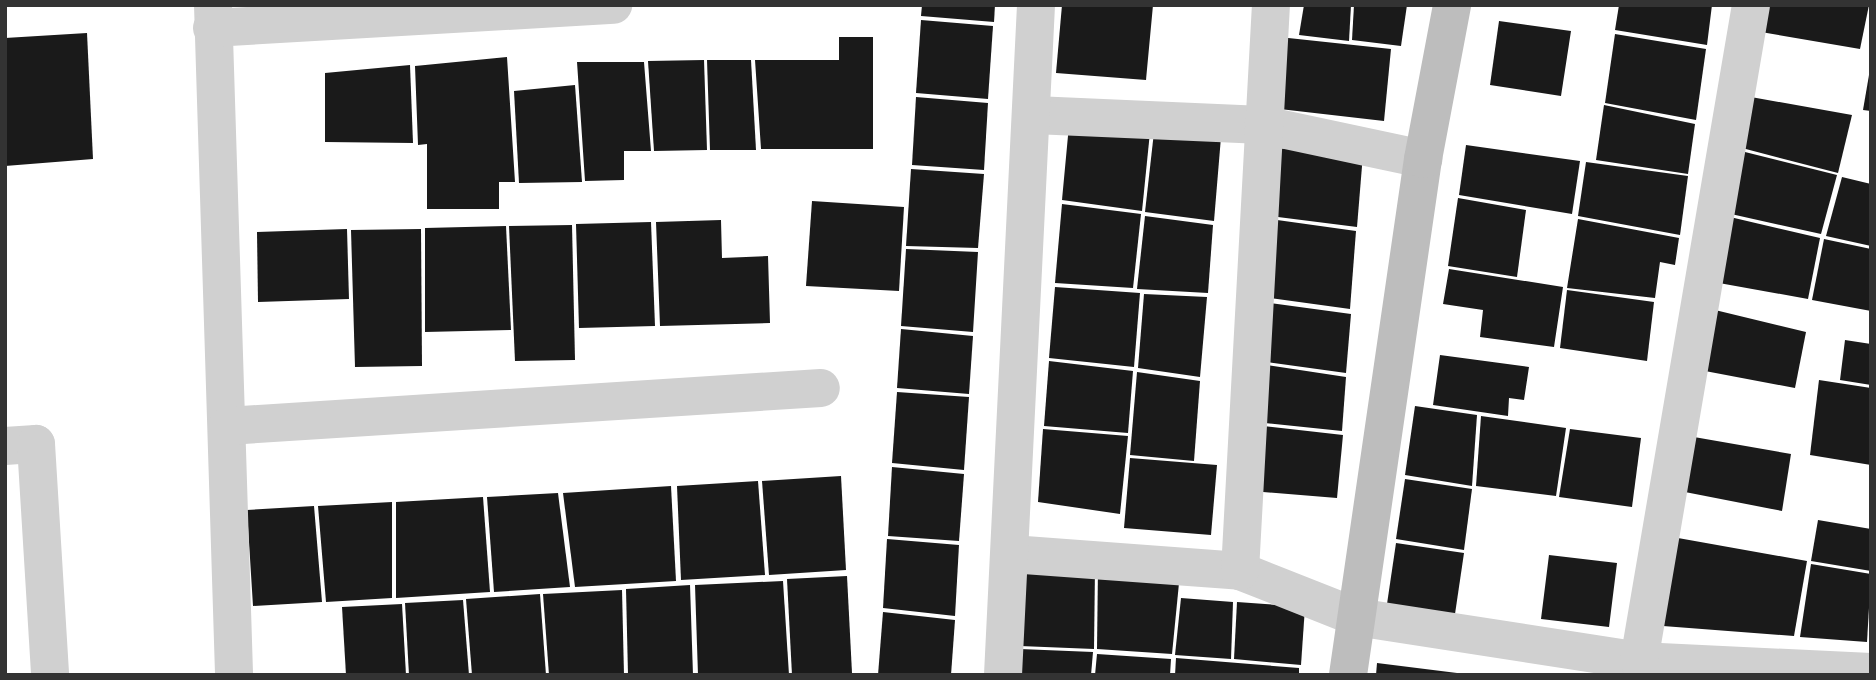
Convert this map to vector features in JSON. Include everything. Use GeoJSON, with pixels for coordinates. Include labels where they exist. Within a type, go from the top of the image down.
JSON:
{"type":"FeatureCollection","features":[{"type":"Feature","properties":{"kind":"main road"},"geometry":{"type":"LineString","coordinates":[[1348,675],[1423,159],[1452,5]]}},
{"type":"Feature","properties":{"kind":"street"},"geometry":{"type":"LineString","coordinates":[[234,675],[212,17],[613,5]]}},
{"type":"Feature","properties":{"kind":"street"},"geometry":{"type":"LineString","coordinates":[[1003,675],[1012,555],[1034,116],[1036,5]]}},
{"type":"Feature","properties":{"kind":"street"},"geometry":{"type":"LineString","coordinates":[[1240,571],[1271,5]]}},
{"type":"Feature","properties":{"kind":"street"},"geometry":{"type":"LineString","coordinates":[[1639,661],[1751,5]]}},
{"type":"Feature","properties":{"kind":"street"},"geometry":{"type":"LineString","coordinates":[[1034,116],[1263,125],[1423,159]]}},
{"type":"Feature","properties":{"kind":"street"},"geometry":{"type":"LineString","coordinates":[[227,426],[821,388]]}},
{"type":"Feature","properties":{"kind":"street"},"geometry":{"type":"LineString","coordinates":[[5,446],[36,444],[50,675]]}},
{"type":"Feature","properties":{"kind":"street"},"geometry":{"type":"LineString","coordinates":[[1012,555],[1240,571],[1356,617],[1639,661],[1871,673]]}},
{"type":"Feature","properties":{"kind":"building"},"geometry":{"type":"Polygon","coordinates":[[[922,5],[995,5],[994,22],[921,16],[922,5]]]}},
{"type":"Feature","properties":{"kind":"building"},"geometry":{"type":"Polygon","coordinates":[[[1062,5],[1153,5],[1146,80],[1056,73],[1062,5]]]}},
{"type":"Feature","properties":{"kind":"building"},"geometry":{"type":"Polygon","coordinates":[[[1304,5],[1351,5],[1349,41],[1299,35],[1304,5]]]}},
{"type":"Feature","properties":{"kind":"building"},"geometry":{"type":"Polygon","coordinates":[[[1354,5],[1407,5],[1401,46],[1352,40],[1354,5]]]}},
{"type":"Feature","properties":{"kind":"building"},"geometry":{"type":"Polygon","coordinates":[[[1619,5],[1712,5],[1707,45],[1615,30],[1619,5]]]}},
{"type":"Feature","properties":{"kind":"building"},"geometry":{"type":"Polygon","coordinates":[[[1766,5],[1869,5],[1860,49],[1761,32],[1766,5]]]}},
{"type":"Feature","properties":{"kind":"building"},"geometry":{"type":"Polygon","coordinates":[[[921,20],[993,26],[988,99],[916,93],[921,20]]]}},
{"type":"Feature","properties":{"kind":"building"},"geometry":{"type":"Polygon","coordinates":[[[1499,21],[1571,31],[1561,96],[1490,85],[1499,21]]]}},
{"type":"Feature","properties":{"kind":"building"},"geometry":{"type":"Polygon","coordinates":[[[87,33],[93,159],[5,166],[5,38],[87,33]]]}},
{"type":"Feature","properties":{"kind":"building"},"geometry":{"type":"Polygon","coordinates":[[[1615,34],[1706,49],[1696,120],[1605,103],[1615,34]]]}},
{"type":"Feature","properties":{"kind":"building"},"geometry":{"type":"Polygon","coordinates":[[[839,37],[873,37],[873,149],[761,149],[755,60],[839,60],[839,37]]]}},
{"type":"Feature","properties":{"kind":"building"},"geometry":{"type":"Polygon","coordinates":[[[1279,37],[1391,49],[1384,121],[1271,108],[1279,37]]]}},
{"type":"Feature","properties":{"kind":"building"},"geometry":{"type":"Polygon","coordinates":[[[507,57],[515,182],[499,182],[499,209],[427,209],[427,144],[418,145],[415,66],[507,57]]]}},
{"type":"Feature","properties":{"kind":"building"},"geometry":{"type":"Polygon","coordinates":[[[704,60],[707,150],[654,151],[648,61],[704,60]]]}},
{"type":"Feature","properties":{"kind":"building"},"geometry":{"type":"Polygon","coordinates":[[[707,60],[751,60],[756,150],[710,150],[707,60]]]}},
{"type":"Feature","properties":{"kind":"building"},"geometry":{"type":"Polygon","coordinates":[[[577,62],[644,62],[651,151],[624,151],[624,180],[585,181],[577,62]]]}},
{"type":"Feature","properties":{"kind":"building"},"geometry":{"type":"Polygon","coordinates":[[[410,65],[413,143],[325,142],[325,73],[410,65]]]}},
{"type":"Feature","properties":{"kind":"building"},"geometry":{"type":"Polygon","coordinates":[[[1871,75],[1871,111],[1863,110],[1871,75]]]}},
{"type":"Feature","properties":{"kind":"building"},"geometry":{"type":"Polygon","coordinates":[[[575,85],[582,182],[519,183],[514,91],[575,85]]]}},
{"type":"Feature","properties":{"kind":"building"},"geometry":{"type":"Polygon","coordinates":[[[916,97],[988,103],[984,170],[912,165],[916,97]]]}},
{"type":"Feature","properties":{"kind":"building"},"geometry":{"type":"Polygon","coordinates":[[[1751,97],[1852,115],[1838,173],[1742,148],[1751,97]]]}},
{"type":"Feature","properties":{"kind":"building"},"geometry":{"type":"Polygon","coordinates":[[[1604,105],[1695,124],[1688,174],[1596,160],[1604,105]]]}},
{"type":"Feature","properties":{"kind":"building"},"geometry":{"type":"Polygon","coordinates":[[[1069,125],[1150,132],[1142,211],[1062,200],[1069,125]]]}},
{"type":"Feature","properties":{"kind":"building"},"geometry":{"type":"Polygon","coordinates":[[[1154,132],[1221,137],[1214,221],[1145,212],[1154,132]]]}},
{"type":"Feature","properties":{"kind":"building"},"geometry":{"type":"Polygon","coordinates":[[[1466,145],[1580,161],[1572,214],[1459,195],[1466,145]]]}},
{"type":"Feature","properties":{"kind":"building"},"geometry":{"type":"Polygon","coordinates":[[[1275,148],[1363,154],[1357,227],[1270,216],[1275,148]]]}},
{"type":"Feature","properties":{"kind":"building"},"geometry":{"type":"Polygon","coordinates":[[[1741,151],[1837,175],[1821,234],[1731,214],[1741,151]]]}},
{"type":"Feature","properties":{"kind":"building"},"geometry":{"type":"Polygon","coordinates":[[[1586,162],[1688,176],[1680,235],[1578,216],[1586,162]]]}},
{"type":"Feature","properties":{"kind":"building"},"geometry":{"type":"Polygon","coordinates":[[[911,169],[984,174],[978,248],[906,246],[911,169]]]}},
{"type":"Feature","properties":{"kind":"building"},"geometry":{"type":"Polygon","coordinates":[[[1842,177],[1871,184],[1871,246],[1826,236],[1842,177]]]}},
{"type":"Feature","properties":{"kind":"building"},"geometry":{"type":"Polygon","coordinates":[[[1458,198],[1526,210],[1517,277],[1448,266],[1458,198]]]}},
{"type":"Feature","properties":{"kind":"building"},"geometry":{"type":"Polygon","coordinates":[[[812,201],[904,207],[899,291],[806,286],[812,201]]]}},
{"type":"Feature","properties":{"kind":"building"},"geometry":{"type":"Polygon","coordinates":[[[1062,204],[1141,214],[1133,288],[1055,283],[1062,204]]]}},
{"type":"Feature","properties":{"kind":"building"},"geometry":{"type":"Polygon","coordinates":[[[1145,216],[1213,225],[1208,293],[1137,289],[1145,216]]]}},
{"type":"Feature","properties":{"kind":"building"},"geometry":{"type":"Polygon","coordinates":[[[1730,217],[1820,238],[1808,299],[1719,283],[1730,217]]]}},
{"type":"Feature","properties":{"kind":"building"},"geometry":{"type":"Polygon","coordinates":[[[1270,219],[1356,231],[1350,309],[1263,297],[1270,219]]]}},
{"type":"Feature","properties":{"kind":"building"},"geometry":{"type":"Polygon","coordinates":[[[1578,219],[1679,238],[1675,265],[1660,262],[1655,298],[1567,288],[1578,219]]]}},
{"type":"Feature","properties":{"kind":"building"},"geometry":{"type":"Polygon","coordinates":[[[721,220],[722,258],[768,256],[770,323],[660,326],[656,222],[721,220]]]}},
{"type":"Feature","properties":{"kind":"building"},"geometry":{"type":"Polygon","coordinates":[[[651,222],[655,326],[579,328],[576,224],[651,222]]]}},
{"type":"Feature","properties":{"kind":"building"},"geometry":{"type":"Polygon","coordinates":[[[572,225],[575,360],[515,361],[509,226],[572,225]]]}},
{"type":"Feature","properties":{"kind":"building"},"geometry":{"type":"Polygon","coordinates":[[[506,226],[511,330],[425,332],[425,228],[506,226]]]}},
{"type":"Feature","properties":{"kind":"building"},"geometry":{"type":"Polygon","coordinates":[[[347,229],[349,299],[258,302],[257,232],[347,229]]]}},
{"type":"Feature","properties":{"kind":"building"},"geometry":{"type":"Polygon","coordinates":[[[421,229],[422,366],[355,367],[351,230],[421,229]]]}},
{"type":"Feature","properties":{"kind":"building"},"geometry":{"type":"Polygon","coordinates":[[[1824,239],[1871,249],[1871,311],[1812,300],[1824,239]]]}},
{"type":"Feature","properties":{"kind":"building"},"geometry":{"type":"Polygon","coordinates":[[[906,249],[978,252],[973,332],[901,326],[906,249]]]}},
{"type":"Feature","properties":{"kind":"building"},"geometry":{"type":"Polygon","coordinates":[[[1449,269],[1563,287],[1554,347],[1480,337],[1483,310],[1443,304],[1449,269]]]}},
{"type":"Feature","properties":{"kind":"building"},"geometry":{"type":"Polygon","coordinates":[[[1055,287],[1140,293],[1134,367],[1049,358],[1055,287]]]}},
{"type":"Feature","properties":{"kind":"building"},"geometry":{"type":"Polygon","coordinates":[[[1567,290],[1654,302],[1647,361],[1560,348],[1567,290]]]}},
{"type":"Feature","properties":{"kind":"building"},"geometry":{"type":"Polygon","coordinates":[[[1144,294],[1207,297],[1200,377],[1138,368],[1144,294]]]}},
{"type":"Feature","properties":{"kind":"building"},"geometry":{"type":"Polygon","coordinates":[[[1263,302],[1351,314],[1346,373],[1259,361],[1263,302]]]}},
{"type":"Feature","properties":{"kind":"building"},"geometry":{"type":"Polygon","coordinates":[[[1715,310],[1806,332],[1795,388],[1705,371],[1715,310]]]}},
{"type":"Feature","properties":{"kind":"building"},"geometry":{"type":"Polygon","coordinates":[[[901,329],[973,336],[969,394],[897,388],[901,329]]]}},
{"type":"Feature","properties":{"kind":"building"},"geometry":{"type":"Polygon","coordinates":[[[1845,340],[1871,344],[1871,385],[1840,380],[1845,340]]]}},
{"type":"Feature","properties":{"kind":"building"},"geometry":{"type":"Polygon","coordinates":[[[1440,355],[1529,367],[1524,400],[1509,398],[1508,416],[1433,405],[1440,355]]]}},
{"type":"Feature","properties":{"kind":"building"},"geometry":{"type":"Polygon","coordinates":[[[1049,361],[1133,371],[1128,433],[1044,426],[1049,361]]]}},
{"type":"Feature","properties":{"kind":"building"},"geometry":{"type":"Polygon","coordinates":[[[1260,364],[1346,377],[1342,431],[1255,422],[1260,364]]]}},
{"type":"Feature","properties":{"kind":"building"},"geometry":{"type":"Polygon","coordinates":[[[1137,372],[1200,381],[1194,461],[1130,455],[1137,372]]]}},
{"type":"Feature","properties":{"kind":"building"},"geometry":{"type":"Polygon","coordinates":[[[1819,380],[1871,388],[1871,465],[1810,455],[1819,380]]]}},
{"type":"Feature","properties":{"kind":"building"},"geometry":{"type":"Polygon","coordinates":[[[897,392],[969,397],[964,470],[892,463],[897,392]]]}},
{"type":"Feature","properties":{"kind":"building"},"geometry":{"type":"Polygon","coordinates":[[[1415,406],[1477,415],[1472,486],[1405,475],[1415,406]]]}},
{"type":"Feature","properties":{"kind":"building"},"geometry":{"type":"Polygon","coordinates":[[[1481,416],[1566,428],[1556,496],[1476,486],[1481,416]]]}},
{"type":"Feature","properties":{"kind":"building"},"geometry":{"type":"Polygon","coordinates":[[[1255,425],[1343,435],[1337,498],[1251,491],[1255,425]]]}},
{"type":"Feature","properties":{"kind":"building"},"geometry":{"type":"Polygon","coordinates":[[[1043,429],[1128,436],[1120,514],[1038,502],[1043,429]]]}},
{"type":"Feature","properties":{"kind":"building"},"geometry":{"type":"Polygon","coordinates":[[[1570,429],[1641,438],[1632,507],[1559,497],[1570,429]]]}},
{"type":"Feature","properties":{"kind":"building"},"geometry":{"type":"Polygon","coordinates":[[[1694,437],[1791,454],[1782,511],[1685,492],[1694,437]]]}},
{"type":"Feature","properties":{"kind":"building"},"geometry":{"type":"Polygon","coordinates":[[[1130,458],[1217,465],[1211,535],[1124,528],[1130,458]]]}},
{"type":"Feature","properties":{"kind":"building"},"geometry":{"type":"Polygon","coordinates":[[[892,467],[964,474],[959,541],[888,536],[892,467]]]}},
{"type":"Feature","properties":{"kind":"building"},"geometry":{"type":"Polygon","coordinates":[[[841,476],[846,570],[769,575],[762,481],[841,476]]]}},
{"type":"Feature","properties":{"kind":"building"},"geometry":{"type":"Polygon","coordinates":[[[1405,479],[1472,489],[1464,550],[1396,539],[1405,479]]]}},
{"type":"Feature","properties":{"kind":"building"},"geometry":{"type":"Polygon","coordinates":[[[758,481],[765,575],[681,580],[677,486],[758,481]]]}},
{"type":"Feature","properties":{"kind":"building"},"geometry":{"type":"Polygon","coordinates":[[[671,486],[676,581],[575,587],[563,493],[671,486]]]}},
{"type":"Feature","properties":{"kind":"building"},"geometry":{"type":"Polygon","coordinates":[[[558,493],[570,587],[494,592],[487,497],[558,493]]]}},
{"type":"Feature","properties":{"kind":"building"},"geometry":{"type":"Polygon","coordinates":[[[483,497],[490,592],[396,598],[396,502],[483,497]]]}},
{"type":"Feature","properties":{"kind":"building"},"geometry":{"type":"Polygon","coordinates":[[[392,502],[392,598],[326,602],[318,506],[392,502]]]}},
{"type":"Feature","properties":{"kind":"building"},"geometry":{"type":"Polygon","coordinates":[[[314,506],[322,602],[253,606],[247,510],[314,506]]]}},
{"type":"Feature","properties":{"kind":"building"},"geometry":{"type":"Polygon","coordinates":[[[1818,520],[1871,529],[1871,571],[1811,561],[1818,520]]]}},
{"type":"Feature","properties":{"kind":"building"},"geometry":{"type":"Polygon","coordinates":[[[1678,538],[1807,561],[1794,636],[1663,626],[1678,538]]]}},
{"type":"Feature","properties":{"kind":"building"},"geometry":{"type":"Polygon","coordinates":[[[887,539],[959,545],[955,616],[883,608],[887,539]]]}},
{"type":"Feature","properties":{"kind":"building"},"geometry":{"type":"Polygon","coordinates":[[[1396,543],[1464,553],[1455,614],[1387,604],[1396,543]]]}},
{"type":"Feature","properties":{"kind":"building"},"geometry":{"type":"Polygon","coordinates":[[[1549,555],[1617,563],[1609,627],[1541,619],[1549,555]]]}},
{"type":"Feature","properties":{"kind":"building"},"geometry":{"type":"Polygon","coordinates":[[[1027,563],[1095,568],[1094,649],[1020,646],[1027,563]]]}},
{"type":"Feature","properties":{"kind":"building"},"geometry":{"type":"Polygon","coordinates":[[[1811,564],[1871,574],[1867,642],[1800,637],[1811,564]]]}},
{"type":"Feature","properties":{"kind":"building"},"geometry":{"type":"Polygon","coordinates":[[[1098,568],[1180,573],[1172,654],[1097,649],[1098,568]]]}},
{"type":"Feature","properties":{"kind":"building"},"geometry":{"type":"Polygon","coordinates":[[[847,576],[852,673],[792,675],[787,579],[847,576]]]}},
{"type":"Feature","properties":{"kind":"building"},"geometry":{"type":"Polygon","coordinates":[[[783,581],[789,675],[698,675],[695,585],[783,581]]]}},
{"type":"Feature","properties":{"kind":"building"},"geometry":{"type":"Polygon","coordinates":[[[690,585],[693,675],[628,675],[626,589],[690,585]]]}},
{"type":"Feature","properties":{"kind":"building"},"geometry":{"type":"Polygon","coordinates":[[[622,590],[624,675],[549,675],[543,594],[622,590]]]}},
{"type":"Feature","properties":{"kind":"building"},"geometry":{"type":"Polygon","coordinates":[[[540,594],[546,675],[472,675],[466,599],[540,594]]]}},
{"type":"Feature","properties":{"kind":"building"},"geometry":{"type":"Polygon","coordinates":[[[1181,598],[1233,602],[1231,659],[1175,655],[1181,598]]]}},
{"type":"Feature","properties":{"kind":"building"},"geometry":{"type":"Polygon","coordinates":[[[463,600],[469,675],[409,675],[405,603],[463,600]]]}},
{"type":"Feature","properties":{"kind":"building"},"geometry":{"type":"Polygon","coordinates":[[[1237,602],[1305,607],[1301,665],[1234,659],[1237,602]]]}},
{"type":"Feature","properties":{"kind":"building"},"geometry":{"type":"Polygon","coordinates":[[[402,604],[406,675],[346,675],[342,607],[402,604]]]}},
{"type":"Feature","properties":{"kind":"building"},"geometry":{"type":"Polygon","coordinates":[[[883,612],[955,620],[951,675],[878,675],[883,612]]]}},
{"type":"Feature","properties":{"kind":"building"},"geometry":{"type":"Polygon","coordinates":[[[1020,649],[1093,652],[1091,675],[1019,675],[1020,649]]]}},
{"type":"Feature","properties":{"kind":"building"},"geometry":{"type":"Polygon","coordinates":[[[1097,654],[1171,659],[1170,675],[1095,675],[1097,654]]]}},
{"type":"Feature","properties":{"kind":"building"},"geometry":{"type":"Polygon","coordinates":[[[1176,658],[1299,668],[1299,675],[1175,675],[1176,658]]]}},
{"type":"Feature","properties":{"kind":"building"},"geometry":{"type":"Polygon","coordinates":[[[1377,663],[1457,673],[1457,675],[1376,675],[1377,663]]]}}]}
